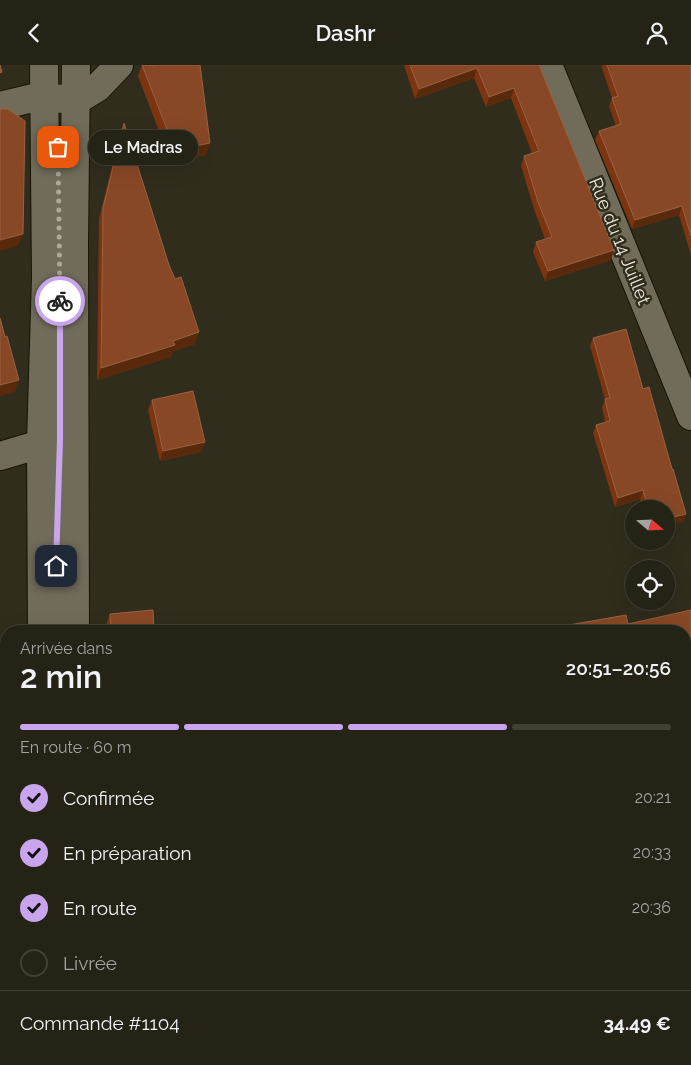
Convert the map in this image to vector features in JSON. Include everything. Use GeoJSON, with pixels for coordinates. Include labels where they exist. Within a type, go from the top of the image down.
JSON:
{"type":"FeatureCollection","features":[{"type":"Feature","properties":{"kind":"main road"},"geometry":{"type":"LineString","coordinates":[[44,65],[46,277],[74,625]]}},
{"type":"Feature","properties":{"kind":"main road"},"geometry":{"type":"LineString","coordinates":[[42,625],[74,243],[76,65]]}},
{"type":"Feature","properties":{"kind":"main road"},"geometry":{"type":"LineString","coordinates":[[0,106],[23,99],[44,97],[77,100],[97,88],[119,65]]}},
{"type":"Feature","properties":{"kind":"main road","name":"Rue du 14 Juillet"},"geometry":{"type":"LineString","coordinates":[[548,65],[691,416]]}},
{"type":"Feature","properties":{"kind":"main road"},"geometry":{"type":"LineString","coordinates":[[0,456],[58,439]]}},
{"type":"Feature","properties":{"kind":"lane"},"geometry":{"type":"LineString","coordinates":[[55,625],[58,439]]}},
{"type":"Feature","properties":{"kind":"building"},"geometry":{"type":"Polygon","coordinates":[[[142,65],[200,65],[210,143],[175,150],[142,65]]]}},
{"type":"Feature","properties":{"kind":"building"},"geometry":{"type":"Polygon","coordinates":[[[410,65],[539,65],[614,250],[548,271],[536,242],[552,237],[538,202],[524,156],[539,151],[514,88],[489,97],[477,68],[419,89],[410,65]]]}},
{"type":"Feature","properties":{"kind":"building"},"geometry":{"type":"Polygon","coordinates":[[[607,65],[691,65],[691,236],[682,206],[635,220],[599,131],[621,124],[612,98],[618,96],[607,65]]]}},
{"type":"Feature","properties":{"kind":"building"},"geometry":{"type":"Polygon","coordinates":[[[0,109],[8,109],[25,121],[23,234],[0,240],[0,109]]]}},
{"type":"Feature","properties":{"kind":"building"},"geometry":{"type":"Polygon","coordinates":[[[124,123],[169,265],[175,279],[181,277],[199,332],[173,341],[175,345],[101,368],[103,208],[124,123]]]}},
{"type":"Feature","properties":{"kind":"building"},"geometry":{"type":"Polygon","coordinates":[[[0,318],[19,380],[0,385],[0,318]]]}},
{"type":"Feature","properties":{"kind":"building"},"geometry":{"type":"Polygon","coordinates":[[[626,329],[643,389],[649,387],[686,514],[675,517],[675,500],[646,500],[643,490],[618,498],[596,425],[610,421],[605,399],[610,398],[593,338],[626,329]]]}},
{"type":"Feature","properties":{"kind":"building"},"geometry":{"type":"Polygon","coordinates":[[[193,391],[205,442],[163,451],[152,400],[193,391]]]}},
{"type":"Feature","properties":{"kind":"building"},"geometry":{"type":"Polygon","coordinates":[[[153,610],[154,625],[111,625],[110,614],[153,610]]]}},
{"type":"Feature","properties":{"kind":"building"},"geometry":{"type":"Polygon","coordinates":[[[691,610],[691,625],[569,625],[626,615],[628,624],[691,610]]]}},
{"type":"Feature","properties":{"kind":"way so far"},"geometry":{"type":"LineString","coordinates":[[58,147],[60,301]]}},
{"type":"Feature","properties":{"kind":"place","name":"Le Madras"},"geometry":{"type":"Point","coordinates":[58,147]}},
{"type":"Feature","properties":{"kind":"route"},"geometry":{"type":"LineString","coordinates":[[56,566],[60,439],[60,301]]}}]}
